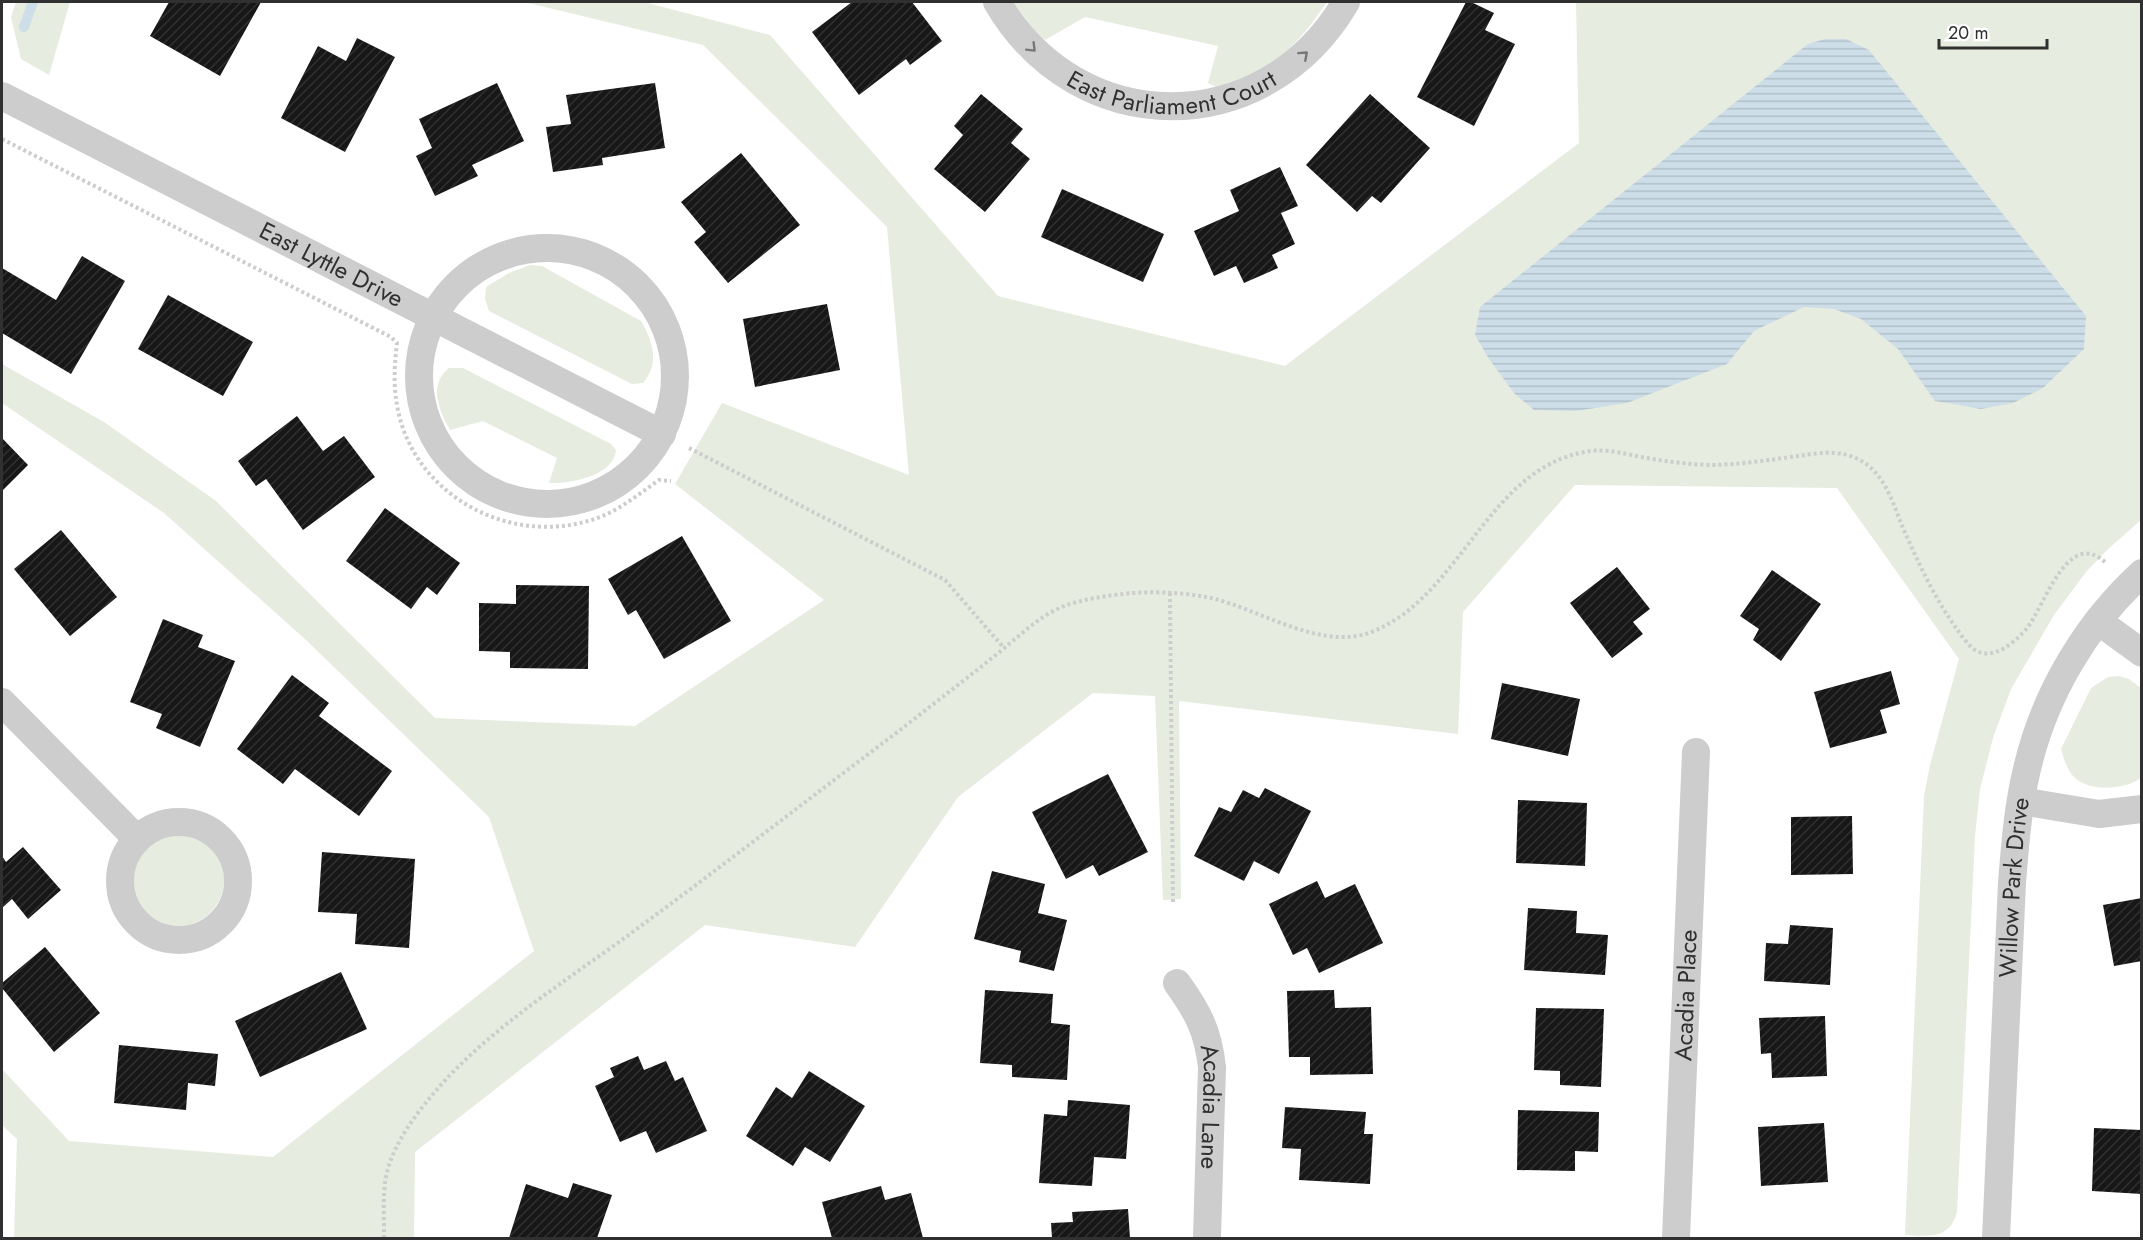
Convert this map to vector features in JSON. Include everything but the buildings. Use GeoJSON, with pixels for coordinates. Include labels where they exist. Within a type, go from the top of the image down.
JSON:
{"type":"FeatureCollection","features":[{"type":"Feature","properties":{"kind":"street","name":"East Parliament Court"},"geometry":{"type":"LineString","coordinates":[[997,2],[1034,51],[1070,79],[1101,93],[1134,103],[1179,106],[1225,99],[1266,82],[1304,56],[1320,40],[1346,2]]}},
{"type":"Feature","properties":{"kind":"street","name":"East Lyttle Drive"},"geometry":{"type":"LineString","coordinates":[[2,96],[662,434]]}},
{"type":"Feature","properties":{"kind":"street"},"geometry":{"type":"LineString","coordinates":[[541,248],[567,250],[593,256],[617,268],[638,285],[654,306],[666,330],[674,356],[675,382],[671,409],[662,434],[647,456],[628,475],[606,490],[581,500],[554,504],[527,503],[501,496],[478,483],[457,466],[440,445],[428,421],[421,395],[419,368],[424,342],[434,317],[448,294],[467,276],[489,261],[514,252],[541,248]]}},
{"type":"Feature","properties":{"kind":"street","name":"Willow Park Drive"},"geometry":{"type":"LineString","coordinates":[[1996,1239],[2013,883],[2021,801],[2032,750],[2044,713],[2067,667],[2098,621],[2142,573]]}},
{"type":"Feature","properties":{"kind":"street"},"geometry":{"type":"LineString","coordinates":[[2098,621],[2142,653]]}},
{"type":"Feature","properties":{"kind":"street"},"geometry":{"type":"LineString","coordinates":[[2,702],[137,839]]}},
{"type":"Feature","properties":{"kind":"street","name":"Acadia Place"},"geometry":{"type":"LineString","coordinates":[[1676,1239],[1696,752]]}},
{"type":"Feature","properties":{"kind":"street"},"geometry":{"type":"LineString","coordinates":[[2021,801],[2098,814],[2142,809]]}},
{"type":"Feature","properties":{"kind":"street"},"geometry":{"type":"LineString","coordinates":[[177,822],[192,823],[219,836],[235,861],[238,876],[233,905],[214,929],[201,936],[172,939],[158,936],[145,929],[135,919],[121,894],[122,864],[137,839],[148,830],[162,824],[177,822]]}},
{"type":"Feature","properties":{"kind":"street","name":"Acadia Lane"},"geometry":{"type":"LineString","coordinates":[[1177,983],[1191,1003],[1209,1042],[1212,1066],[1207,1239]]}},
{"type":"Feature","properties":{"kind":"path"},"geometry":{"type":"LineString","coordinates":[[2,140],[391,337],[397,343],[394,380],[399,414],[416,456],[431,477],[450,494],[470,507],[506,523],[545,528],[564,527],[590,521],[624,506],[659,480],[671,481]]}},
{"type":"Feature","properties":{"kind":"path"},"geometry":{"type":"LineString","coordinates":[[662,434],[945,580],[1004,648]]}},
{"type":"Feature","properties":{"kind":"path"},"geometry":{"type":"LineString","coordinates":[[384,1239],[384,1186],[388,1167],[406,1129],[434,1093],[474,1052],[517,1017],[853,765],[1047,614],[1071,603],[1119,593],[1170,593],[1216,599],[1286,625],[1328,635],[1361,635],[1375,631],[1403,614],[1424,596],[1457,561],[1487,520],[1525,481],[1543,469],[1587,451],[1604,451],[1697,465],[1744,463],[1829,452],[1847,454],[1863,461],[1875,471],[1883,484],[1943,609],[1970,645],[1982,654],[1994,653],[2009,645],[2027,628],[2053,581],[2076,556],[2094,553],[2109,565]]}},
{"type":"Feature","properties":{"kind":"path"},"geometry":{"type":"LineString","coordinates":[[1170,593],[1173,904]]}},
{"type":"Feature","properties":{"kind":"shaded area"},"geometry":{"type":"Polygon","coordinates":[[[16,2],[70,2],[49,75],[21,59],[11,17],[16,2]]]}},
{"type":"Feature","properties":{"kind":"shaded area"},"geometry":{"type":"Polygon","coordinates":[[[524,2],[644,2],[770,35],[998,296],[1285,366],[1579,143],[1576,2],[2141,2],[2141,520],[2086,572],[2054,615],[2011,689],[1993,738],[1980,789],[1975,836],[1957,1212],[1949,1228],[1930,1236],[1905,1235],[1924,796],[1930,765],[1959,659],[1837,488],[1575,485],[1463,612],[1458,734],[1179,701],[1181,899],[1163,900],[1155,696],[1093,693],[958,797],[855,947],[705,925],[415,1152],[414,1238],[14,1238],[17,1139],[2,1125],[2,1069],[69,1141],[273,1157],[534,951],[489,817],[306,640],[164,513],[2,403],[2,364],[104,422],[216,501],[435,718],[635,726],[824,600],[675,484],[722,403],[909,475],[887,227],[703,45],[524,2]]]}},
{"type":"Feature","properties":{"kind":"shaded area"},"geometry":{"type":"Polygon","coordinates":[[[1013,2],[1327,2],[1306,31],[1281,56],[1261,69],[1218,88],[1208,83],[1218,46],[1085,17],[1045,40],[1037,34],[1013,2]]]}},
{"type":"Feature","properties":{"kind":"shaded area"},"geometry":{"type":"Polygon","coordinates":[[[1825,39],[1846,39],[1869,50],[2086,316],[2084,349],[2043,388],[2013,403],[1981,409],[1935,401],[1898,349],[1861,319],[1834,309],[1804,307],[1754,331],[1727,364],[1627,403],[1576,411],[1534,410],[1514,393],[1475,335],[1480,307],[1808,44],[1825,39]]]}},
{"type":"Feature","properties":{"kind":"shaded area"},"geometry":{"type":"Polygon","coordinates":[[[530,265],[542,266],[641,321],[653,352],[652,368],[643,383],[632,384],[489,311],[485,299],[486,287],[509,273],[530,265]]]}},
{"type":"Feature","properties":{"kind":"shaded area"},"geometry":{"type":"Polygon","coordinates":[[[449,368],[463,368],[611,444],[616,450],[613,459],[608,466],[590,477],[549,483],[557,458],[483,421],[450,430],[439,406],[437,390],[439,382],[449,368]]]}},
{"type":"Feature","properties":{"kind":"shaded area"},"geometry":{"type":"Polygon","coordinates":[[[2119,676],[2129,679],[2141,688],[2141,778],[2118,787],[2091,786],[2073,776],[2066,765],[2061,749],[2091,688],[2108,677],[2119,676]]]}},
{"type":"Feature","properties":{"kind":"shaded area"},"geometry":{"type":"Polygon","coordinates":[[[178,834],[196,837],[211,847],[221,862],[224,880],[221,898],[211,913],[196,923],[178,926],[160,923],[145,913],[135,898],[132,880],[135,862],[145,847],[160,837],[178,834]]]}},
{"type":"Feature","properties":{"kind":"waterway"},"geometry":{"type":"LineString","coordinates":[[24,27],[33,2]]}}]}
